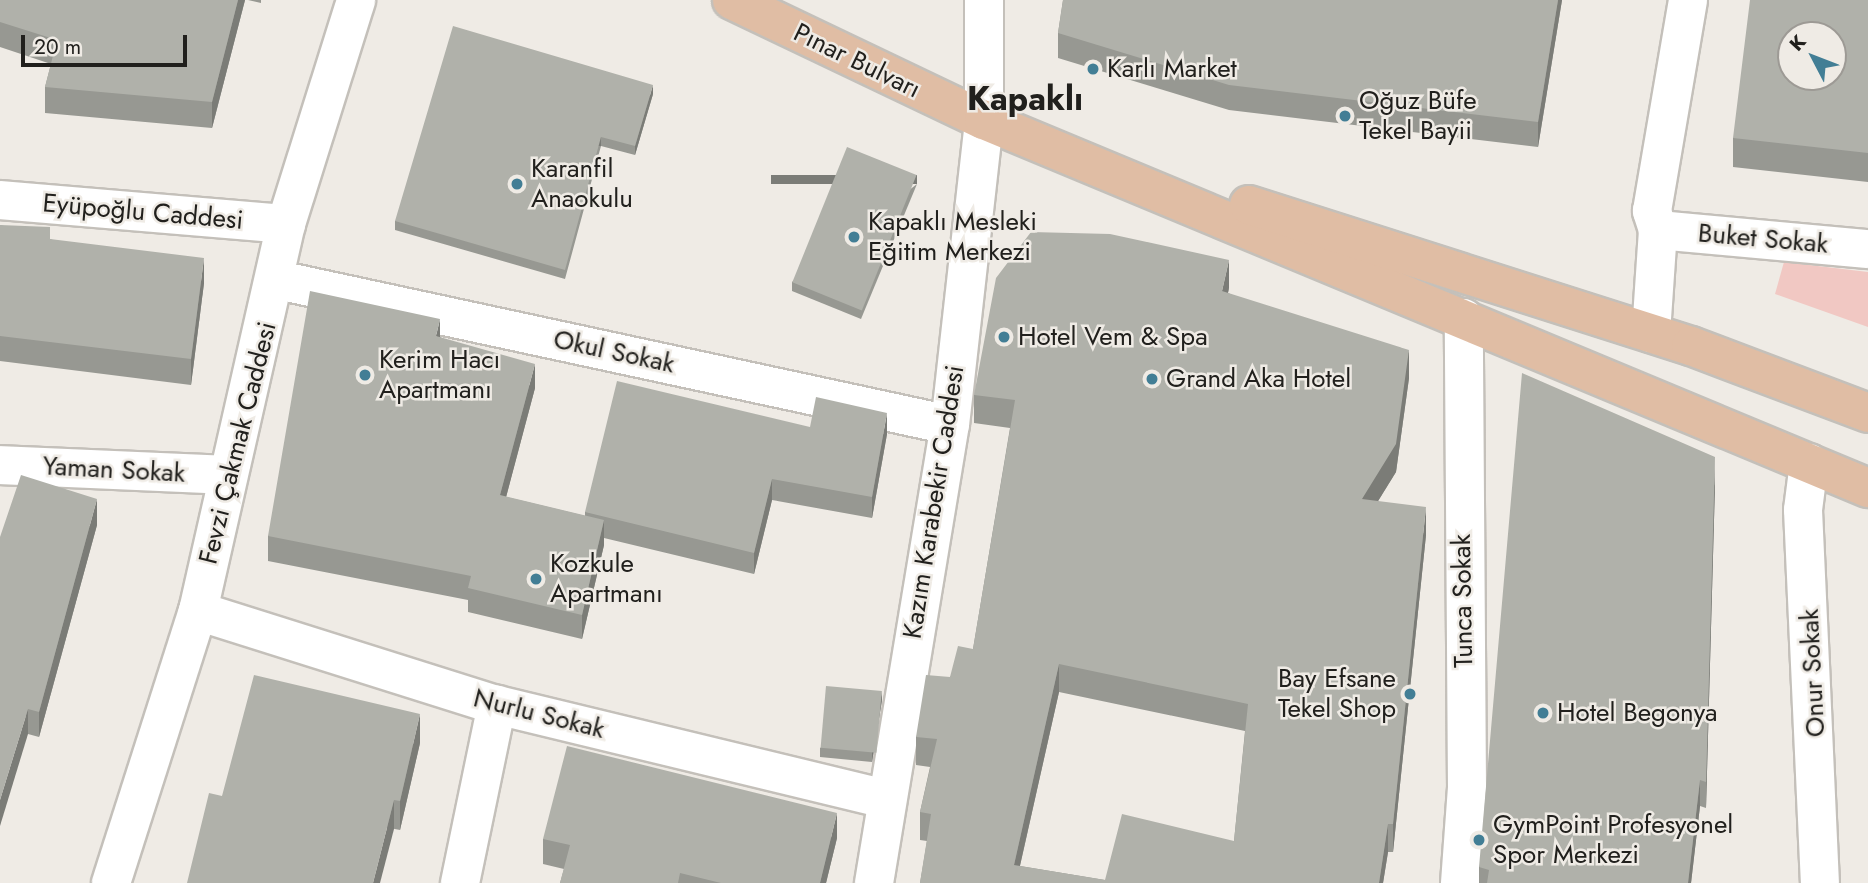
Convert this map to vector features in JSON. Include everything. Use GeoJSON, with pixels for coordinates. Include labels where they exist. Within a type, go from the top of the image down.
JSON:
{"type":"FeatureCollection","features":[{"type":"Feature","properties":{"kind":"main road","name":"Pınar Bulvarı"},"geometry":{"type":"LineString","coordinates":[[732,0],[984,120]]}},
{"type":"Feature","properties":{"kind":"main road"},"geometry":{"type":"LineString","coordinates":[[984,120],[1868,488]]}},
{"type":"Feature","properties":{"kind":"main road"},"geometry":{"type":"LineString","coordinates":[[984,120],[1651,333],[1868,413]]}},
{"type":"Feature","properties":{"kind":"street","name":"Fevzi Çakmak Caddesi"},"geometry":{"type":"LineString","coordinates":[[111,883],[198,611],[228,475],[278,280],[286,224],[356,0]]}},
{"type":"Feature","properties":{"kind":"street","name":"Kazım Karabekir Caddesi"},"geometry":{"type":"LineString","coordinates":[[874,883],[950,425],[984,120],[985,0]]}},
{"type":"Feature","properties":{"kind":"street"},"geometry":{"type":"LineString","coordinates":[[1651,333],[1658,230],[1652,211],[1688,0]]}},
{"type":"Feature","properties":{"kind":"street","name":"Eyüpoğlu Caddesi"},"geometry":{"type":"LineString","coordinates":[[0,200],[286,224]]}},
{"type":"Feature","properties":{"kind":"street","name":"Buket Sokak"},"geometry":{"type":"LineString","coordinates":[[1658,230],[1868,249]]}},
{"type":"Feature","properties":{"kind":"street","name":"Okul Sokak"},"geometry":{"type":"LineString","coordinates":[[278,280],[950,425]]}},
{"type":"Feature","properties":{"kind":"street","name":"Tunca Sokak"},"geometry":{"type":"LineString","coordinates":[[1460,883],[1466,786],[1464,318]]}},
{"type":"Feature","properties":{"kind":"street","name":"Onur Sokak"},"geometry":{"type":"LineString","coordinates":[[1809,463],[1803,510],[1820,883]]}},
{"type":"Feature","properties":{"kind":"street","name":"Yaman Sokak"},"geometry":{"type":"LineString","coordinates":[[0,466],[228,475]]}},
{"type":"Feature","properties":{"kind":"street","name":"Nurlu Sokak"},"geometry":{"type":"LineString","coordinates":[[198,611],[497,705],[886,799]]}},
{"type":"Feature","properties":{"kind":"street"},"geometry":{"type":"LineString","coordinates":[[460,883],[497,705]]}},
{"type":"Feature","properties":{"kind":"shaded area"},"geometry":{"type":"Polygon","coordinates":[[[1784,262],[1868,272],[1868,327],[1775,294],[1784,262]]]}},
{"type":"Feature","properties":{"kind":"building"},"geometry":{"type":"Polygon","coordinates":[[[0,0],[238,0],[212,102],[45,87],[57,40],[0,22],[0,0]]]}},
{"type":"Feature","properties":{"kind":"building"},"geometry":{"type":"Polygon","coordinates":[[[1063,0],[1558,0],[1538,122],[1229,85],[1058,33],[1063,0]]]}},
{"type":"Feature","properties":{"kind":"building"},"geometry":{"type":"Polygon","coordinates":[[[1750,0],[1868,0],[1868,153],[1733,138],[1750,0]]]}},
{"type":"Feature","properties":{"kind":"building","name":"Karanfil Anaokulu"},"geometry":{"type":"Polygon","coordinates":[[[453,26],[653,85],[635,146],[601,137],[565,270],[395,221],[453,26]]]}},
{"type":"Feature","properties":{"kind":"building","name":"Kapaklı Mesleki Eğitim Merkezi"},"geometry":{"type":"Polygon","coordinates":[[[847,147],[917,175],[862,310],[792,282],[847,147]]]}},
{"type":"Feature","properties":{"kind":"building"},"geometry":{"type":"Polygon","coordinates":[[[0,225],[50,227],[50,239],[204,258],[191,359],[0,336],[0,225]]]}},
{"type":"Feature","properties":{"kind":"building"},"geometry":{"type":"Polygon","coordinates":[[[1031,232],[1110,234],[1229,260],[1222,291],[1409,350],[1396,444],[1362,499],[1426,507],[1393,824],[1388,824],[1379,883],[920,883],[931,814],[920,812],[937,739],[916,737],[926,675],[950,677],[958,646],[973,649],[1015,400],[974,395],[996,278],[1031,232]],[[1059,664],[1014,865],[1105,880],[1122,814],[1234,841],[1248,704],[1059,664]]]}},
{"type":"Feature","properties":{"kind":"building"},"geometry":{"type":"Polygon","coordinates":[[[310,291],[440,319],[436,336],[535,364],[500,495],[604,520],[582,615],[468,588],[471,576],[268,536],[310,291]]]}},
{"type":"Feature","properties":{"kind":"building"},"geometry":{"type":"Polygon","coordinates":[[[1522,373],[1715,457],[1706,782],[1700,780],[1688,883],[1487,883],[1489,870],[1479,867],[1522,373]]]}},
{"type":"Feature","properties":{"kind":"building"},"geometry":{"type":"Polygon","coordinates":[[[617,381],[810,427],[816,397],[887,413],[872,497],[772,479],[754,553],[585,512],[617,381]]]}},
{"type":"Feature","properties":{"kind":"building"},"geometry":{"type":"Polygon","coordinates":[[[21,475],[97,499],[39,712],[28,709],[0,800],[0,537],[21,475]]]}},
{"type":"Feature","properties":{"kind":"building"},"geometry":{"type":"Polygon","coordinates":[[[254,675],[420,714],[400,801],[394,800],[373,883],[187,883],[209,793],[222,796],[254,675]]]}},
{"type":"Feature","properties":{"kind":"building"},"geometry":{"type":"Polygon","coordinates":[[[826,686],[882,691],[876,753],[821,748],[826,686]]]}},
{"type":"Feature","properties":{"kind":"building"},"geometry":{"type":"Polygon","coordinates":[[[567,746],[837,813],[820,883],[721,883],[680,873],[678,883],[560,883],[570,845],[543,839],[567,746]]]}},
{"type":"Feature","properties":{"kind":"place","name":"Karlı Market"},"geometry":{"type":"Point","coordinates":[1093,69]}},
{"type":"Feature","properties":{"kind":"place","name":"Oğuz Büfe Tekel Bayii"},"geometry":{"type":"Point","coordinates":[1345,116]}},
{"type":"Feature","properties":{"kind":"place","name":"Karanfil Anaokulu"},"geometry":{"type":"Point","coordinates":[517,184]}},
{"type":"Feature","properties":{"kind":"place","name":"Kapaklı Mesleki Eğitim Merkezi"},"geometry":{"type":"Point","coordinates":[854,237]}},
{"type":"Feature","properties":{"kind":"place","name":"Hotel Vem & Spa"},"geometry":{"type":"Point","coordinates":[1004,337]}},
{"type":"Feature","properties":{"kind":"place","name":"Kerim Hacı Apartmanı"},"geometry":{"type":"Point","coordinates":[365,375]}},
{"type":"Feature","properties":{"kind":"place","name":"Grand Aka Hotel"},"geometry":{"type":"Point","coordinates":[1152,379]}},
{"type":"Feature","properties":{"kind":"place","name":"Kozkule Apartmanı"},"geometry":{"type":"Point","coordinates":[536,579]}},
{"type":"Feature","properties":{"kind":"place","name":"Bay Efsane Tekel Shop"},"geometry":{"type":"Point","coordinates":[1410,694]}},
{"type":"Feature","properties":{"kind":"place","name":"Hotel Begonya"},"geometry":{"type":"Point","coordinates":[1543,713]}},
{"type":"Feature","properties":{"kind":"place","name":"GymPoint Profesyonel Spor Merkezi"},"geometry":{"type":"Point","coordinates":[1479,840]}},
{"type":"Feature","properties":{"kind":"district","name":"Kapaklı"},"geometry":{"type":"Point","coordinates":[1025,99]}}]}
